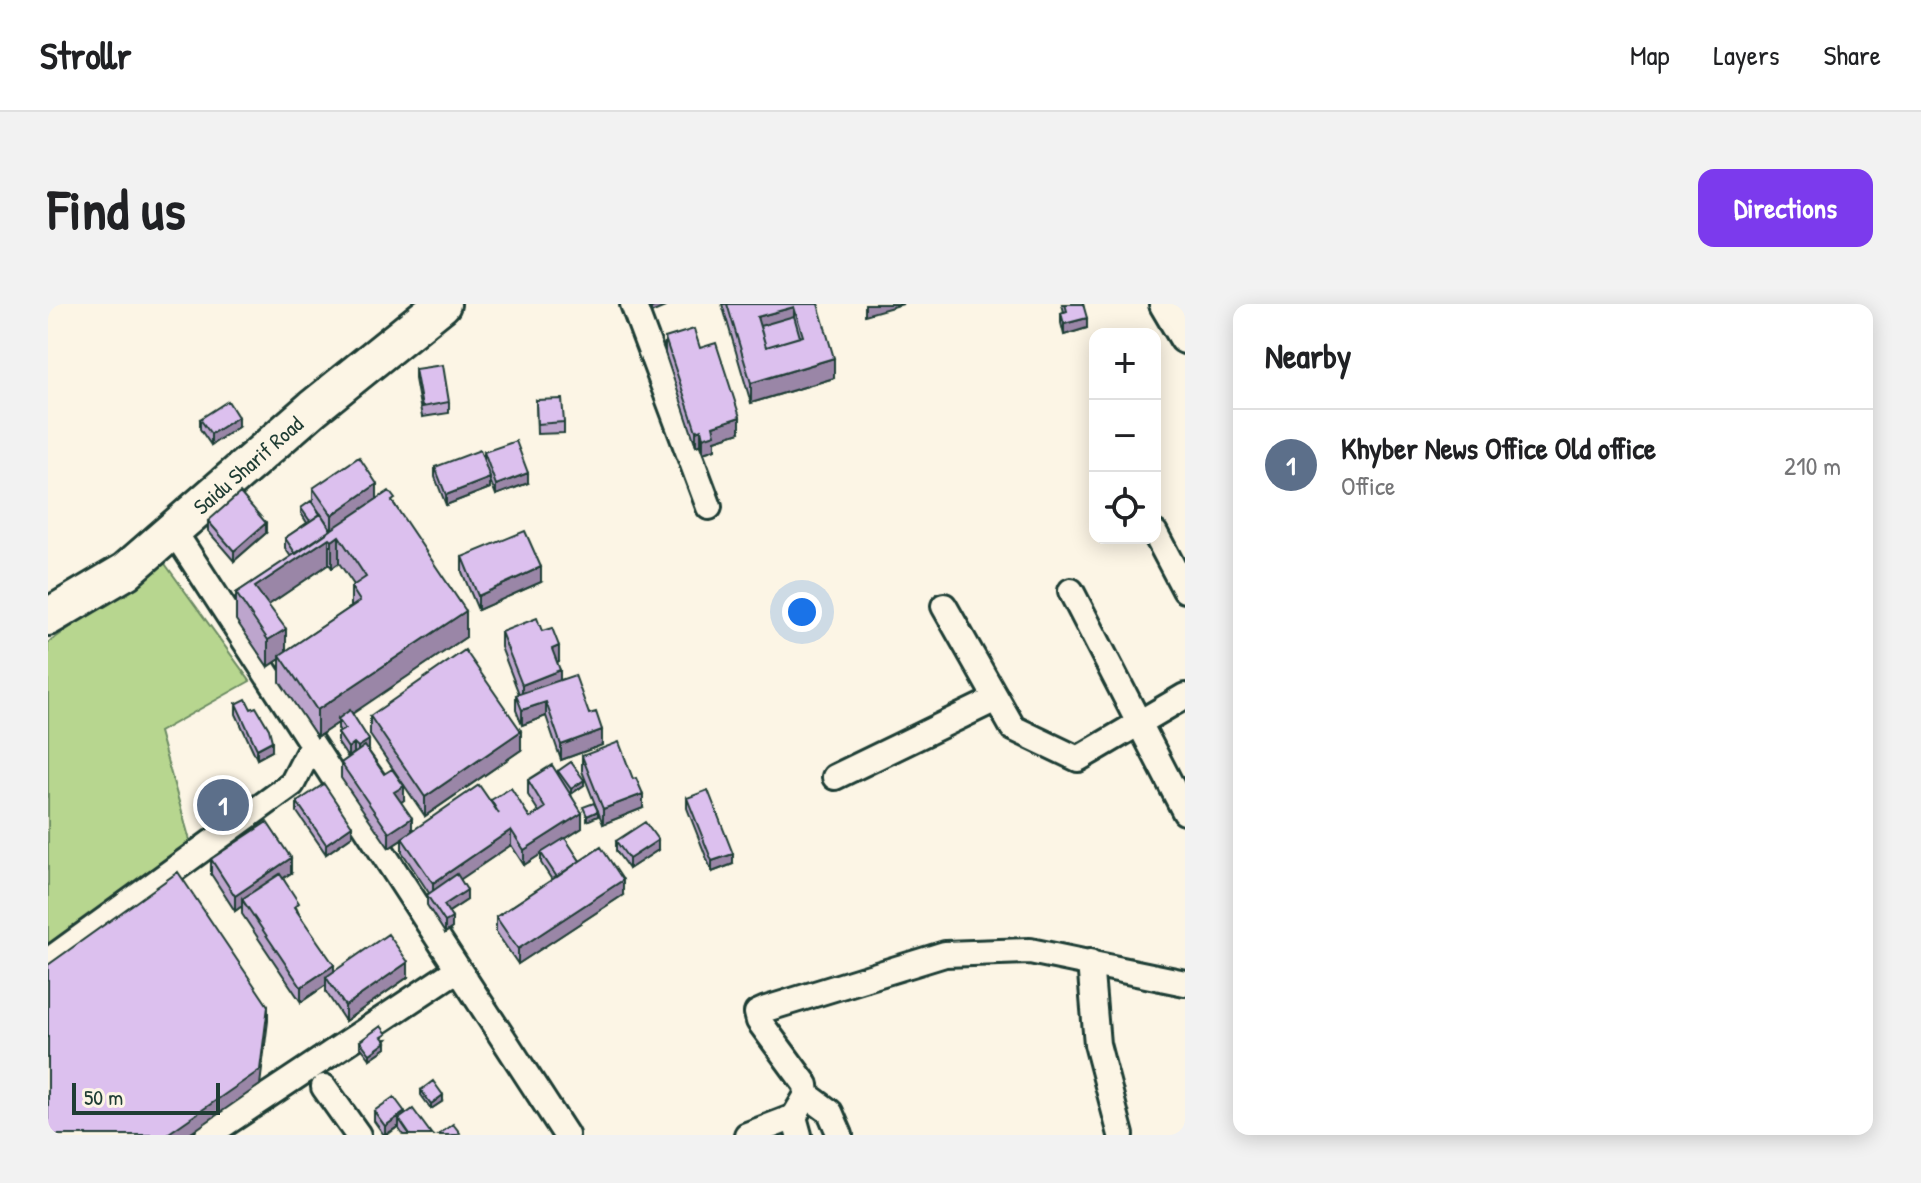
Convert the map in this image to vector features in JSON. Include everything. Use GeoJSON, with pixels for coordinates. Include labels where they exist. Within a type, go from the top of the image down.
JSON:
{"type":"FeatureCollection","features":[{"type":"Feature","properties":{"kind":"main road","name":"Saidu Sharif Road"},"geometry":{"type":"LineString","coordinates":[[48,617],[126,571],[313,408],[442,304]]}},
{"type":"Feature","properties":{"kind":"street"},"geometry":{"type":"LineString","coordinates":[[633,304],[709,507]]}},
{"type":"Feature","properties":{"kind":"street"},"geometry":{"type":"LineString","coordinates":[[1165,304],[1185,338]]}},
{"type":"Feature","properties":{"kind":"street"},"geometry":{"type":"LineString","coordinates":[[173,530],[566,1135]]}},
{"type":"Feature","properties":{"kind":"street"},"geometry":{"type":"LineString","coordinates":[[1161,544],[1185,590]]}},
{"type":"Feature","properties":{"kind":"street"},"geometry":{"type":"LineString","coordinates":[[1071,591],[1185,812]]}},
{"type":"Feature","properties":{"kind":"street"},"geometry":{"type":"LineString","coordinates":[[944,606],[1013,728],[1078,759],[1185,696]]}},
{"type":"Feature","properties":{"kind":"street"},"geometry":{"type":"LineString","coordinates":[[835,777],[996,699]]}},
{"type":"Feature","properties":{"kind":"street"},"geometry":{"type":"LineString","coordinates":[[48,961],[292,784],[312,745]]}},
{"type":"Feature","properties":{"kind":"street"},"geometry":{"type":"LineString","coordinates":[[747,1135],[797,1126],[807,1095],[806,1085],[759,1021],[757,1013],[945,954],[1030,951],[1185,983]]}},
{"type":"Feature","properties":{"kind":"street"},"geometry":{"type":"LineString","coordinates":[[1090,962],[1097,1044],[1121,1135]]}},
{"type":"Feature","properties":{"kind":"street"},"geometry":{"type":"LineString","coordinates":[[208,1135],[458,969]]}},
{"type":"Feature","properties":{"kind":"street"},"geometry":{"type":"LineString","coordinates":[[324,1087],[358,1135]]}},
{"type":"Feature","properties":{"kind":"street"},"geometry":{"type":"LineString","coordinates":[[807,1095],[830,1112],[840,1135]]}},
{"type":"Feature","properties":{"kind":"green space"},"geometry":{"type":"Polygon","coordinates":[[[163,561],[250,681],[159,732],[195,858],[48,950],[48,643],[163,561]]]}},
{"type":"Feature","properties":{"kind":"building"},"geometry":{"type":"Polygon","coordinates":[[[727,304],[818,304],[834,358],[751,383],[727,304]],[[794,307],[757,317],[766,347],[803,336],[794,307]]]}},
{"type":"Feature","properties":{"kind":"building"},"geometry":{"type":"Polygon","coordinates":[[[1065,304],[1083,304],[1087,318],[1064,324],[1061,313],[1067,311],[1065,304]]]}},
{"type":"Feature","properties":{"kind":"building"},"geometry":{"type":"Polygon","coordinates":[[[794,316],[800,337],[766,347],[760,326],[794,316]]]}},
{"type":"Feature","properties":{"kind":"building"},"geometry":{"type":"Polygon","coordinates":[[[694,329],[700,348],[716,343],[740,417],[713,426],[715,434],[703,438],[701,429],[696,431],[665,338],[694,329]]]}},
{"type":"Feature","properties":{"kind":"building"},"geometry":{"type":"Polygon","coordinates":[[[443,365],[449,402],[422,407],[415,369],[443,365]]]}},
{"type":"Feature","properties":{"kind":"building"},"geometry":{"type":"Polygon","coordinates":[[[562,399],[564,422],[537,424],[536,400],[562,399]]]}},
{"type":"Feature","properties":{"kind":"building"},"geometry":{"type":"Polygon","coordinates":[[[228,401],[238,417],[211,434],[200,419],[228,401]]]}},
{"type":"Feature","properties":{"kind":"building"},"geometry":{"type":"Polygon","coordinates":[[[516,441],[528,473],[496,485],[484,452],[516,441]]]}},
{"type":"Feature","properties":{"kind":"building"},"geometry":{"type":"Polygon","coordinates":[[[480,450],[490,478],[446,495],[435,467],[480,450]]]}},
{"type":"Feature","properties":{"kind":"building"},"geometry":{"type":"Polygon","coordinates":[[[359,457],[377,484],[332,515],[313,488],[359,457]]]}},
{"type":"Feature","properties":{"kind":"building"},"geometry":{"type":"Polygon","coordinates":[[[389,491],[395,499],[392,501],[466,611],[317,710],[280,655],[360,601],[351,587],[366,577],[339,536],[332,541],[329,538],[255,587],[286,629],[268,640],[236,593],[389,491]]]}},
{"type":"Feature","properties":{"kind":"building"},"geometry":{"type":"Polygon","coordinates":[[[240,493],[266,523],[234,551],[208,521],[240,493]]]}},
{"type":"Feature","properties":{"kind":"building"},"geometry":{"type":"Polygon","coordinates":[[[311,501],[320,514],[310,521],[301,508],[311,501]]]}},
{"type":"Feature","properties":{"kind":"building"},"geometry":{"type":"Polygon","coordinates":[[[321,514],[331,530],[296,554],[285,538],[321,514]]]}},
{"type":"Feature","properties":{"kind":"building"},"geometry":{"type":"Polygon","coordinates":[[[525,531],[541,567],[478,596],[462,557],[525,531]]]}},
{"type":"Feature","properties":{"kind":"building"},"geometry":{"type":"Polygon","coordinates":[[[537,618],[542,631],[552,628],[559,646],[552,649],[560,670],[522,685],[501,632],[537,618]]]}},
{"type":"Feature","properties":{"kind":"building"},"geometry":{"type":"Polygon","coordinates":[[[465,650],[521,731],[425,797],[370,716],[465,650]]]}},
{"type":"Feature","properties":{"kind":"building"},"geometry":{"type":"Polygon","coordinates":[[[575,675],[589,714],[596,712],[602,730],[561,745],[546,702],[522,710],[516,695],[575,675]]]}},
{"type":"Feature","properties":{"kind":"building"},"geometry":{"type":"Polygon","coordinates":[[[246,699],[251,709],[256,707],[272,741],[257,749],[236,704],[246,699]]]}},
{"type":"Feature","properties":{"kind":"building"},"geometry":{"type":"Polygon","coordinates":[[[350,710],[369,740],[358,747],[354,743],[348,748],[338,733],[345,729],[338,719],[350,710]]]}},
{"type":"Feature","properties":{"kind":"building"},"geometry":{"type":"Polygon","coordinates":[[[619,742],[633,779],[636,778],[643,794],[603,809],[582,756],[619,742]]]}},
{"type":"Feature","properties":{"kind":"building"},"geometry":{"type":"Polygon","coordinates":[[[365,746],[384,774],[392,769],[404,786],[394,792],[412,818],[389,833],[341,763],[365,746]]]}},
{"type":"Feature","properties":{"kind":"building"},"geometry":{"type":"Polygon","coordinates":[[[571,762],[584,780],[571,789],[558,771],[571,762]]]}},
{"type":"Feature","properties":{"kind":"building"},"geometry":{"type":"Polygon","coordinates":[[[552,765],[582,813],[524,850],[511,830],[433,883],[402,838],[479,785],[499,814],[491,800],[511,788],[530,818],[545,808],[528,780],[552,765]]]}},
{"type":"Feature","properties":{"kind":"building"},"geometry":{"type":"Polygon","coordinates":[[[324,784],[352,826],[326,844],[297,802],[324,784]]]}},
{"type":"Feature","properties":{"kind":"building"},"geometry":{"type":"Polygon","coordinates":[[[708,790],[733,854],[712,861],[687,798],[708,790]]]}},
{"type":"Feature","properties":{"kind":"building"},"geometry":{"type":"Polygon","coordinates":[[[594,803],[598,811],[587,816],[583,807],[594,803]]]}},
{"type":"Feature","properties":{"kind":"building"},"geometry":{"type":"Polygon","coordinates":[[[267,822],[291,858],[235,896],[211,859],[267,822]]]}},
{"type":"Feature","properties":{"kind":"building"},"geometry":{"type":"Polygon","coordinates":[[[645,822],[658,840],[629,859],[616,841],[645,822]]]}},
{"type":"Feature","properties":{"kind":"building"},"geometry":{"type":"Polygon","coordinates":[[[565,838],[580,861],[557,877],[541,853],[565,838]]]}},
{"type":"Feature","properties":{"kind":"building"},"geometry":{"type":"Polygon","coordinates":[[[601,847],[623,880],[518,949],[496,917],[601,847]]]}},
{"type":"Feature","properties":{"kind":"building"},"geometry":{"type":"Polygon","coordinates":[[[178,872],[268,1006],[260,1070],[166,1135],[52,1135],[48,1128],[48,965],[178,872]]]}},
{"type":"Feature","properties":{"kind":"building"},"geometry":{"type":"Polygon","coordinates":[[[280,874],[299,903],[294,907],[334,965],[301,987],[242,899],[280,874]]]}},
{"type":"Feature","properties":{"kind":"building"},"geometry":{"type":"Polygon","coordinates":[[[457,874],[467,890],[444,905],[452,918],[445,922],[427,895],[457,874]]]}},
{"type":"Feature","properties":{"kind":"building"},"geometry":{"type":"Polygon","coordinates":[[[388,934],[408,962],[345,1006],[326,977],[388,934]]]}},
{"type":"Feature","properties":{"kind":"building"},"geometry":{"type":"Polygon","coordinates":[[[381,1026],[387,1034],[382,1037],[386,1042],[370,1054],[360,1041],[381,1026]]]}},
{"type":"Feature","properties":{"kind":"building"},"geometry":{"type":"Polygon","coordinates":[[[433,1081],[443,1095],[431,1104],[421,1090],[433,1081]]]}},
{"type":"Feature","properties":{"kind":"building"},"geometry":{"type":"Polygon","coordinates":[[[394,1097],[405,1112],[385,1126],[374,1111],[394,1097]]]}},
{"type":"Feature","properties":{"kind":"building"},"geometry":{"type":"Polygon","coordinates":[[[413,1109],[432,1135],[410,1135],[399,1119],[413,1109]]]}},
{"type":"Feature","properties":{"kind":"building"},"geometry":{"type":"Polygon","coordinates":[[[453,1124],[460,1133],[438,1135],[453,1124]]]}},
{"type":"Feature","properties":{"kind":"place","name":"Khyber News Office Old office"},"geometry":{"type":"Point","coordinates":[223,805]}}]}
